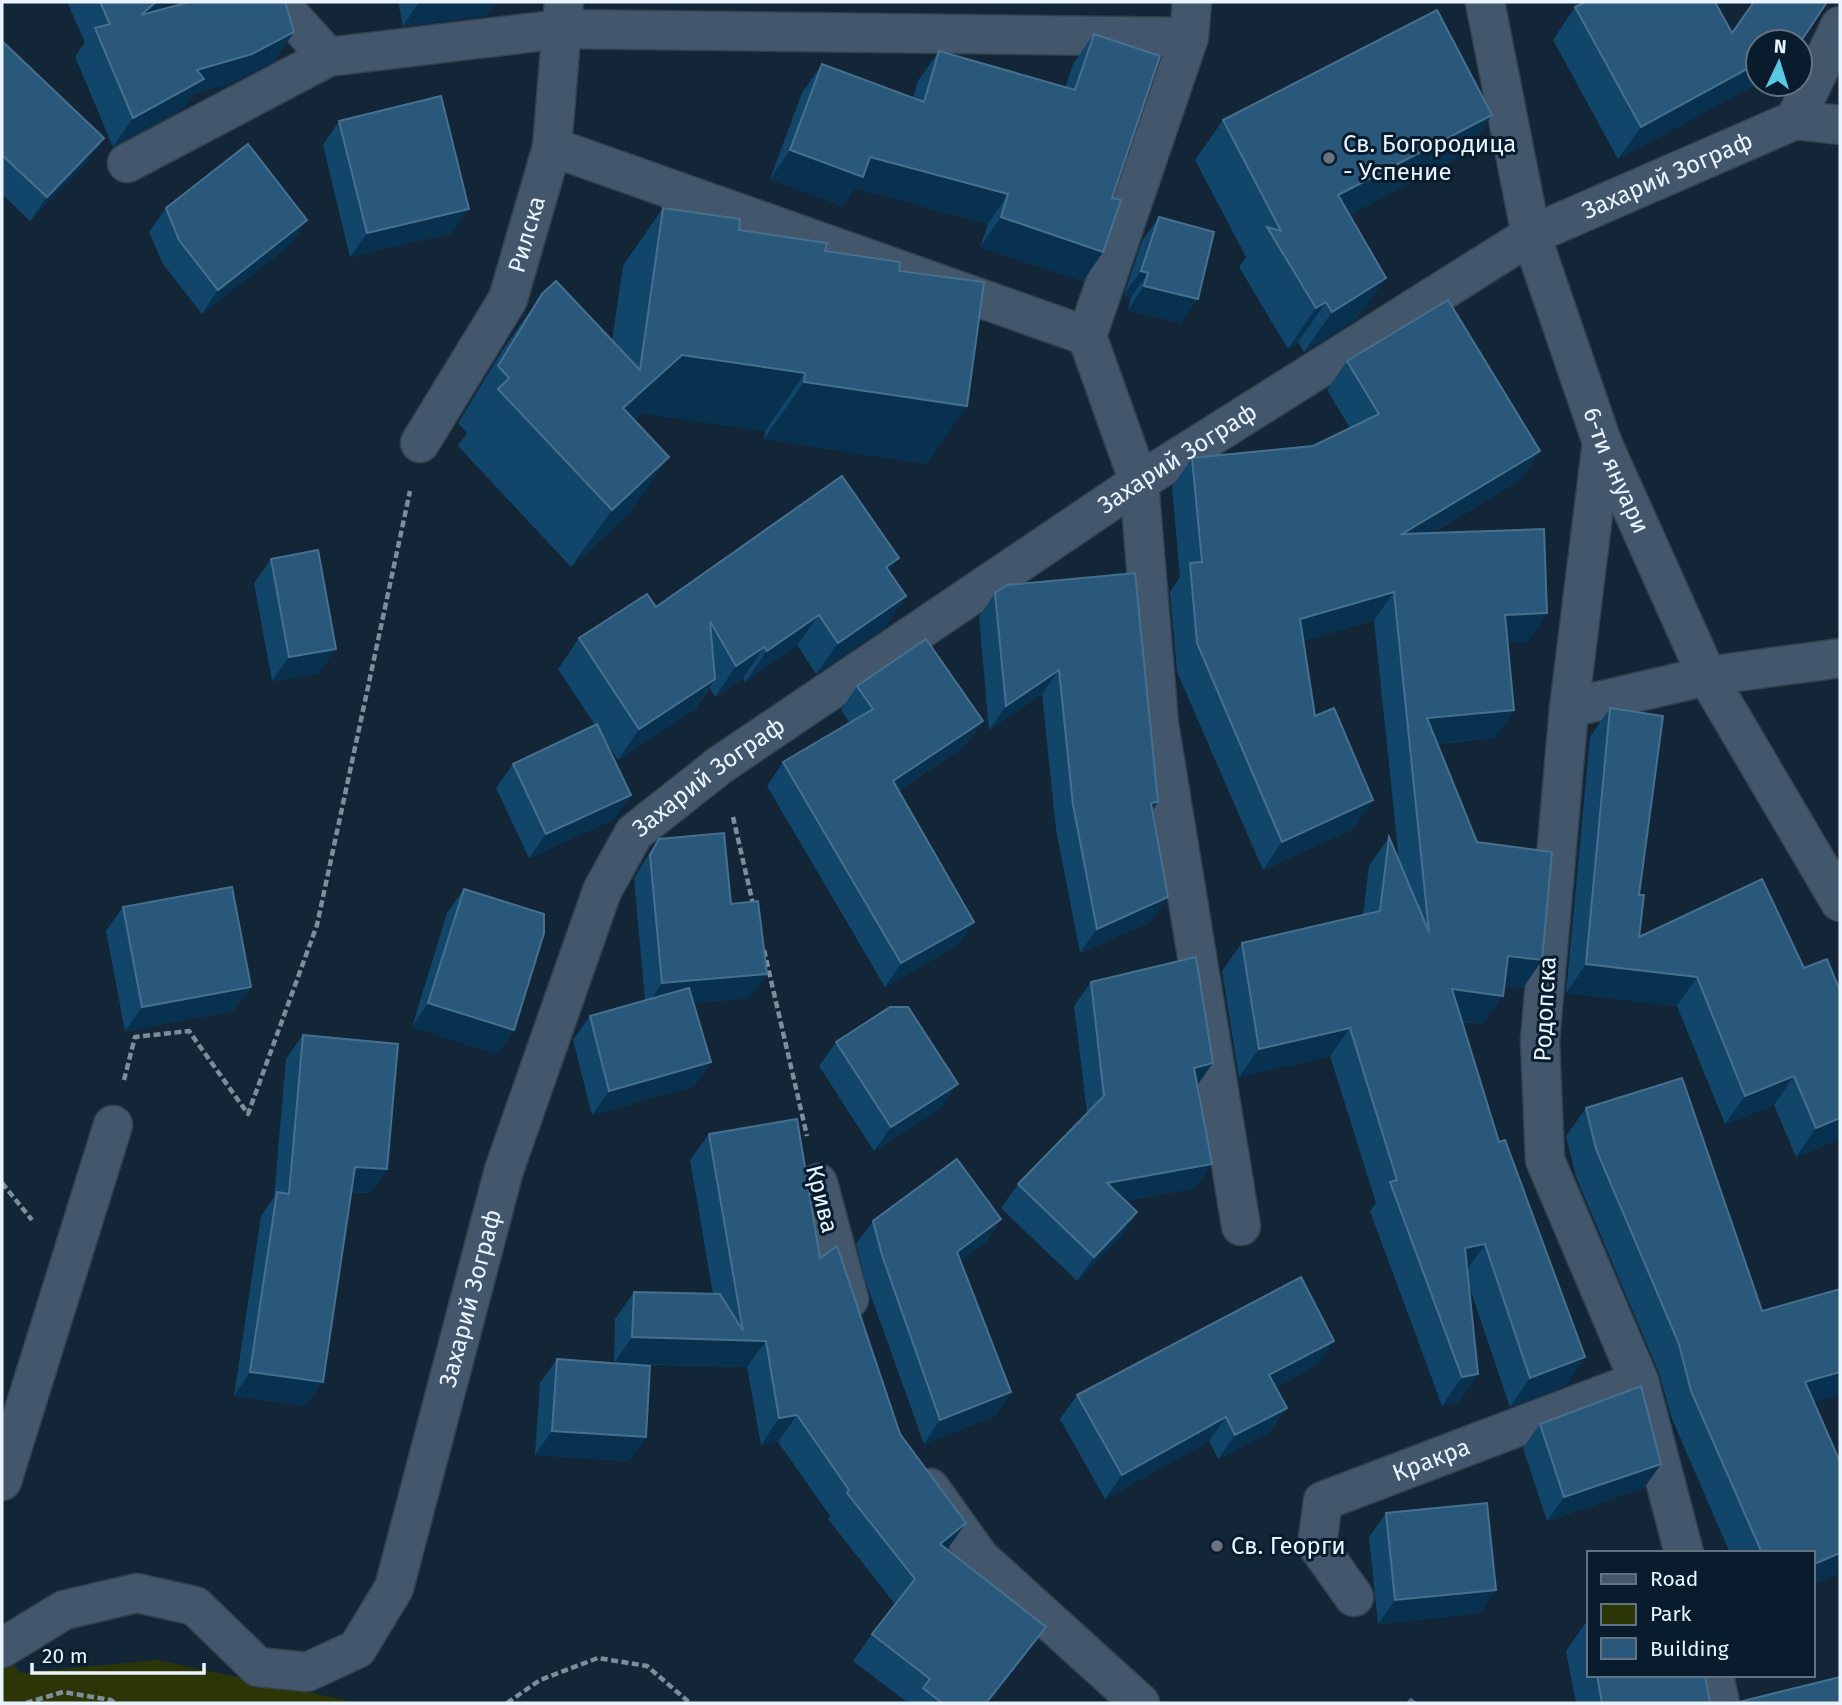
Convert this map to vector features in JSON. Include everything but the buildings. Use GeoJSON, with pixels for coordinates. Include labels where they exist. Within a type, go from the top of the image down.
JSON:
{"type":"FeatureCollection","features":[{"type":"Feature","properties":{"kind":"street"},"geometry":{"type":"LineString","coordinates":[[278,2],[328,57]]}},
{"type":"Feature","properties":{"kind":"street","name":"6-ти януари"},"geometry":{"type":"LineString","coordinates":[[1485,2],[1531,235],[1602,442],[1707,676],[1840,902]]}},
{"type":"Feature","properties":{"kind":"street"},"geometry":{"type":"LineString","coordinates":[[127,163],[328,57],[563,15],[1190,20],[1087,336],[1139,482],[1159,724],[1241,1226]]}},
{"type":"Feature","properties":{"kind":"street","name":"Рилска"},"geometry":{"type":"LineString","coordinates":[[420,443],[508,299],[552,147],[563,15]]}},
{"type":"Feature","properties":{"kind":"street"},"geometry":{"type":"LineString","coordinates":[[1840,26],[1795,120],[1840,125]]}},
{"type":"Feature","properties":{"kind":"street","name":"Захарий Зограф"},"geometry":{"type":"LineString","coordinates":[[2,1648],[64,1610],[137,1593],[195,1606],[258,1667],[306,1672],[357,1649],[394,1588],[504,1170],[602,891],[634,833],[720,765],[1139,482],[1531,235],[1795,120]]}},
{"type":"Feature","properties":{"kind":"street"},"geometry":{"type":"LineString","coordinates":[[552,147],[1087,336]]}},
{"type":"Feature","properties":{"kind":"street","name":"Родопска"},"geometry":{"type":"LineString","coordinates":[[1602,442],[1569,708],[1540,1040],[1545,1160],[1639,1381],[1683,1551]]}},
{"type":"Feature","properties":{"kind":"street"},"geometry":{"type":"LineString","coordinates":[[1569,708],[1707,676],[1840,657]]}},
{"type":"Feature","properties":{"kind":"street"},"geometry":{"type":"LineString","coordinates":[[2,1481],[113,1125]]}},
{"type":"Feature","properties":{"kind":"street","name":"Крива"},"geometry":{"type":"LineString","coordinates":[[818,1183],[844,1285],[862,1337]]}},
{"type":"Feature","properties":{"kind":"street","name":"Кракра"},"geometry":{"type":"LineString","coordinates":[[1354,1597],[1317,1545],[1323,1501],[1639,1381]]}},
{"type":"Feature","properties":{"kind":"street"},"geometry":{"type":"LineString","coordinates":[[912,1464],[980,1558],[1140,1703]]}},
{"type":"Feature","properties":{"kind":"street"},"geometry":{"type":"LineString","coordinates":[[1714,1677],[1720,1703]]}},
{"type":"Feature","properties":{"kind":"path"},"geometry":{"type":"LineString","coordinates":[[113,1125],[135,1037],[189,1031],[248,1114],[317,925],[420,443]]}},
{"type":"Feature","properties":{"kind":"path"},"geometry":{"type":"LineString","coordinates":[[720,765],[755,913]]}},
{"type":"Feature","properties":{"kind":"path","name":"Крива"},"geometry":{"type":"LineString","coordinates":[[761,940],[818,1183]]}},
{"type":"Feature","properties":{"kind":"path"},"geometry":{"type":"LineString","coordinates":[[507,1703],[540,1680],[598,1658],[647,1666],[690,1703]]}},
{"type":"Feature","properties":{"kind":"path"},"geometry":{"type":"LineString","coordinates":[[26,1703],[63,1692],[111,1700],[115,1703]]}},
{"type":"Feature","properties":{"kind":"green space"},"geometry":{"type":"Polygon","coordinates":[[[2,1651],[20,1673],[157,1660],[359,1703],[2,1703],[2,1651]]]}},
{"type":"Feature","properties":{"kind":"place","name":"Св. Богородица - Успение"},"geometry":{"type":"Point","coordinates":[1329,158]}},
{"type":"Feature","properties":{"kind":"place","name":"Св. Георги"},"geometry":{"type":"Point","coordinates":[1217,1546]}}]}
